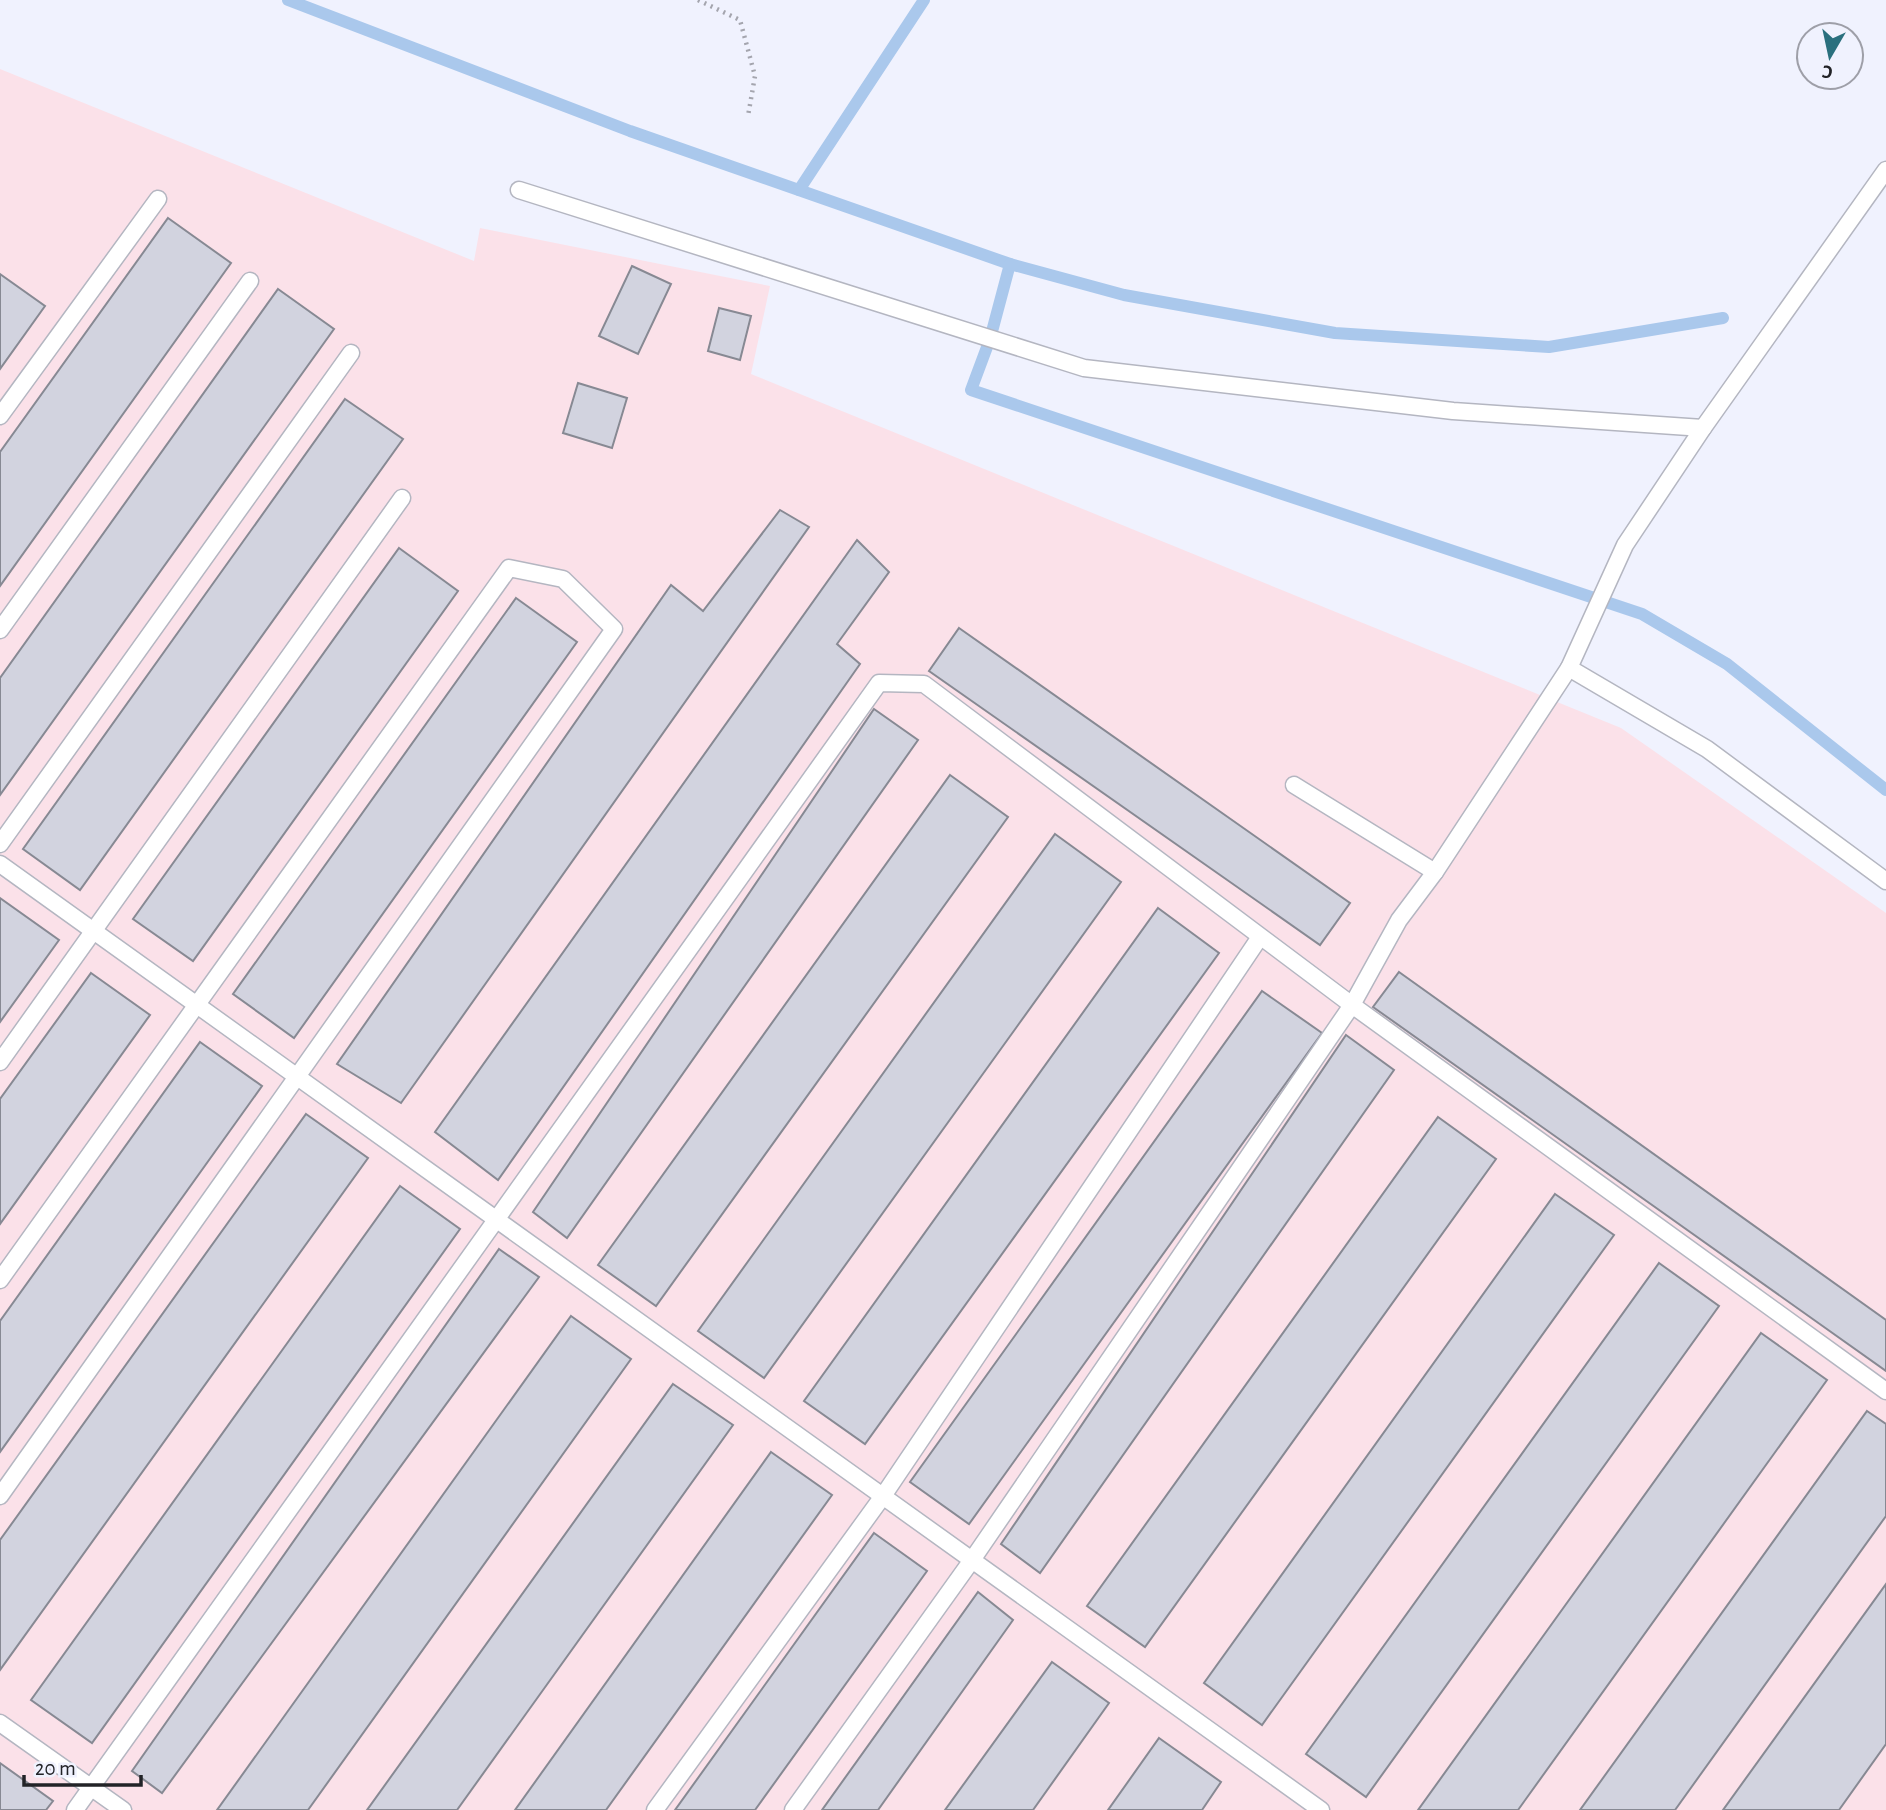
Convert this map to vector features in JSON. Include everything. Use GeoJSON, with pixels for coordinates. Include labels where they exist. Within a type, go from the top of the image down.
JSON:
{"type":"FeatureCollection","features":[{"type":"Feature","properties":{"kind":"lane"},"geometry":{"type":"LineString","coordinates":[[793,1810],[972,1560],[1352,1005],[1399,920],[1435,872],[1569,668],[1625,545],[1703,428],[1886,170]]}},
{"type":"Feature","properties":{"kind":"lane"},"geometry":{"type":"LineString","coordinates":[[519,190],[1084,368],[1453,411],[1703,428]]}},
{"type":"Feature","properties":{"kind":"lane"},"geometry":{"type":"LineString","coordinates":[[0,416],[158,200]]}},
{"type":"Feature","properties":{"kind":"lane"},"geometry":{"type":"LineString","coordinates":[[0,630],[250,281]]}},
{"type":"Feature","properties":{"kind":"lane"},"geometry":{"type":"LineString","coordinates":[[0,844],[351,353]]}},
{"type":"Feature","properties":{"kind":"lane"},"geometry":{"type":"LineString","coordinates":[[0,1062],[402,498]]}},
{"type":"Feature","properties":{"kind":"lane"},"geometry":{"type":"LineString","coordinates":[[0,1280],[509,568],[563,579],[614,629],[0,1496]]}},
{"type":"Feature","properties":{"kind":"lane"},"geometry":{"type":"LineString","coordinates":[[1569,668],[1707,749],[1886,881]]}},
{"type":"Feature","properties":{"kind":"lane"},"geometry":{"type":"LineString","coordinates":[[75,1810],[879,683],[924,684],[1352,1005],[1886,1391]]}},
{"type":"Feature","properties":{"kind":"lane"},"geometry":{"type":"LineString","coordinates":[[1294,785],[1435,872]]}},
{"type":"Feature","properties":{"kind":"lane"},"geometry":{"type":"LineString","coordinates":[[0,864],[1321,1810]]}},
{"type":"Feature","properties":{"kind":"lane"},"geometry":{"type":"LineString","coordinates":[[655,1810],[883,1496],[1260,937]]}},
{"type":"Feature","properties":{"kind":"lane"},"geometry":{"type":"LineString","coordinates":[[0,1723],[123,1810]]}},
{"type":"Feature","properties":{"kind":"path"},"geometry":{"type":"LineString","coordinates":[[698,0],[740,20],[755,76],[748,116]]}},
{"type":"Feature","properties":{"kind":"shaded area"},"geometry":{"type":"Polygon","coordinates":[[[0,69],[474,261],[480,228],[770,286],[751,374],[1621,728],[1886,913],[1886,1810],[0,1810],[0,69]]]}},
{"type":"Feature","properties":{"kind":"building"},"geometry":{"type":"Polygon","coordinates":[[[168,218],[231,263],[0,586],[0,452],[168,218]]]}},
{"type":"Feature","properties":{"kind":"building"},"geometry":{"type":"Polygon","coordinates":[[[632,266],[671,284],[638,354],[599,336],[632,266]]]}},
{"type":"Feature","properties":{"kind":"building"},"geometry":{"type":"Polygon","coordinates":[[[0,274],[45,306],[0,369],[0,274]]]}},
{"type":"Feature","properties":{"kind":"building"},"geometry":{"type":"Polygon","coordinates":[[[278,289],[334,329],[0,795],[0,678],[278,289]]]}},
{"type":"Feature","properties":{"kind":"building"},"geometry":{"type":"Polygon","coordinates":[[[719,308],[751,316],[740,360],[708,351],[719,308]]]}},
{"type":"Feature","properties":{"kind":"building"},"geometry":{"type":"Polygon","coordinates":[[[578,383],[627,398],[612,448],[563,433],[578,383]]]}},
{"type":"Feature","properties":{"kind":"building"},"geometry":{"type":"Polygon","coordinates":[[[345,399],[403,439],[80,890],[23,849],[345,399]]]}},
{"type":"Feature","properties":{"kind":"building"},"geometry":{"type":"Polygon","coordinates":[[[780,510],[809,527],[401,1103],[337,1064],[671,585],[703,611],[780,510]]]}},
{"type":"Feature","properties":{"kind":"building"},"geometry":{"type":"Polygon","coordinates":[[[857,540],[889,572],[837,644],[860,664],[498,1180],[435,1132],[857,540]]]}},
{"type":"Feature","properties":{"kind":"building"},"geometry":{"type":"Polygon","coordinates":[[[399,548],[458,591],[193,961],[133,919],[399,548]]]}},
{"type":"Feature","properties":{"kind":"building"},"geometry":{"type":"Polygon","coordinates":[[[516,598],[577,642],[294,1038],[233,994],[516,598]]]}},
{"type":"Feature","properties":{"kind":"building"},"geometry":{"type":"Polygon","coordinates":[[[959,628],[1350,903],[1320,945],[929,671],[959,628]]]}},
{"type":"Feature","properties":{"kind":"building"},"geometry":{"type":"Polygon","coordinates":[[[874,709],[918,740],[567,1238],[533,1212],[874,709]]]}},
{"type":"Feature","properties":{"kind":"building"},"geometry":{"type":"Polygon","coordinates":[[[950,775],[1008,817],[656,1306],[598,1265],[950,775]]]}},
{"type":"Feature","properties":{"kind":"building"},"geometry":{"type":"Polygon","coordinates":[[[1055,834],[1121,882],[764,1378],[698,1331],[1055,834]]]}},
{"type":"Feature","properties":{"kind":"building"},"geometry":{"type":"Polygon","coordinates":[[[0,898],[59,940],[0,1022],[0,898]]]}},
{"type":"Feature","properties":{"kind":"building"},"geometry":{"type":"Polygon","coordinates":[[[1158,908],[1219,953],[865,1444],[804,1401],[1158,908]]]}},
{"type":"Feature","properties":{"kind":"building"},"geometry":{"type":"Polygon","coordinates":[[[1399,972],[1886,1320],[1886,1371],[1373,1007],[1399,972]]]}},
{"type":"Feature","properties":{"kind":"building"},"geometry":{"type":"Polygon","coordinates":[[[91,973],[150,1015],[0,1224],[0,1099],[91,973]]]}},
{"type":"Feature","properties":{"kind":"building"},"geometry":{"type":"Polygon","coordinates":[[[1262,991],[1322,1033],[969,1524],[910,1482],[1262,991]]]}},
{"type":"Feature","properties":{"kind":"building"},"geometry":{"type":"Polygon","coordinates":[[[1346,1035],[1394,1070],[1040,1573],[1001,1544],[1346,1035]]]}},
{"type":"Feature","properties":{"kind":"building"},"geometry":{"type":"Polygon","coordinates":[[[200,1042],[262,1086],[0,1452],[0,1321],[200,1042]]]}},
{"type":"Feature","properties":{"kind":"building"},"geometry":{"type":"Polygon","coordinates":[[[306,1114],[368,1158],[0,1670],[0,1540],[306,1114]]]}},
{"type":"Feature","properties":{"kind":"building"},"geometry":{"type":"Polygon","coordinates":[[[1438,1117],[1496,1159],[1145,1647],[1087,1606],[1438,1117]]]}},
{"type":"Feature","properties":{"kind":"building"},"geometry":{"type":"Polygon","coordinates":[[[400,1186],[460,1229],[92,1743],[31,1700],[400,1186]]]}},
{"type":"Feature","properties":{"kind":"building"},"geometry":{"type":"Polygon","coordinates":[[[1555,1194],[1614,1235],[1262,1725],[1204,1683],[1555,1194]]]}},
{"type":"Feature","properties":{"kind":"building"},"geometry":{"type":"Polygon","coordinates":[[[499,1249],[539,1277],[162,1793],[132,1771],[499,1249]]]}},
{"type":"Feature","properties":{"kind":"building"},"geometry":{"type":"Polygon","coordinates":[[[1659,1263],[1719,1306],[1366,1797],[1306,1754],[1659,1263]]]}},
{"type":"Feature","properties":{"kind":"building"},"geometry":{"type":"Polygon","coordinates":[[[571,1316],[631,1359],[308,1810],[217,1810],[571,1316]]]}},
{"type":"Feature","properties":{"kind":"building"},"geometry":{"type":"Polygon","coordinates":[[[1761,1333],[1827,1380],[1518,1810],[1418,1810],[1761,1333]]]}},
{"type":"Feature","properties":{"kind":"building"},"geometry":{"type":"Polygon","coordinates":[[[673,1384],[733,1425],[457,1810],[367,1810],[673,1384]]]}},
{"type":"Feature","properties":{"kind":"building"},"geometry":{"type":"Polygon","coordinates":[[[1867,1411],[1886,1424],[1886,1516],[1675,1810],[1580,1810],[1867,1411]]]}},
{"type":"Feature","properties":{"kind":"building"},"geometry":{"type":"Polygon","coordinates":[[[771,1452],[832,1495],[606,1810],[515,1810],[771,1452]]]}},
{"type":"Feature","properties":{"kind":"building"},"geometry":{"type":"Polygon","coordinates":[[[874,1533],[927,1571],[755,1810],[675,1810],[874,1533]]]}},
{"type":"Feature","properties":{"kind":"building"},"geometry":{"type":"Polygon","coordinates":[[[1886,1584],[1886,1744],[1839,1810],[1723,1810],[1886,1584]]]}},
{"type":"Feature","properties":{"kind":"building"},"geometry":{"type":"Polygon","coordinates":[[[978,1592],[1013,1620],[878,1810],[822,1810],[978,1592]]]}},
{"type":"Feature","properties":{"kind":"building"},"geometry":{"type":"Polygon","coordinates":[[[1052,1662],[1109,1703],[1033,1810],[945,1810],[1052,1662]]]}},
{"type":"Feature","properties":{"kind":"building"},"geometry":{"type":"Polygon","coordinates":[[[1159,1738],[1221,1782],[1202,1810],[1108,1810],[1159,1738]]]}},
{"type":"Feature","properties":{"kind":"building"},"geometry":{"type":"Polygon","coordinates":[[[0,1763],[53,1801],[46,1810],[0,1810],[0,1763]]]}},
{"type":"Feature","properties":{"kind":"waterway"},"geometry":{"type":"LineString","coordinates":[[288,0],[630,131],[1010,264],[990,339],[971,390],[1642,614],[1727,664],[1886,790]]}},
{"type":"Feature","properties":{"kind":"waterway"},"geometry":{"type":"LineString","coordinates":[[799,190],[924,0]]}},
{"type":"Feature","properties":{"kind":"waterway"},"geometry":{"type":"LineString","coordinates":[[1010,264],[1124,295],[1335,333],[1549,347],[1723,318]]}}]}
